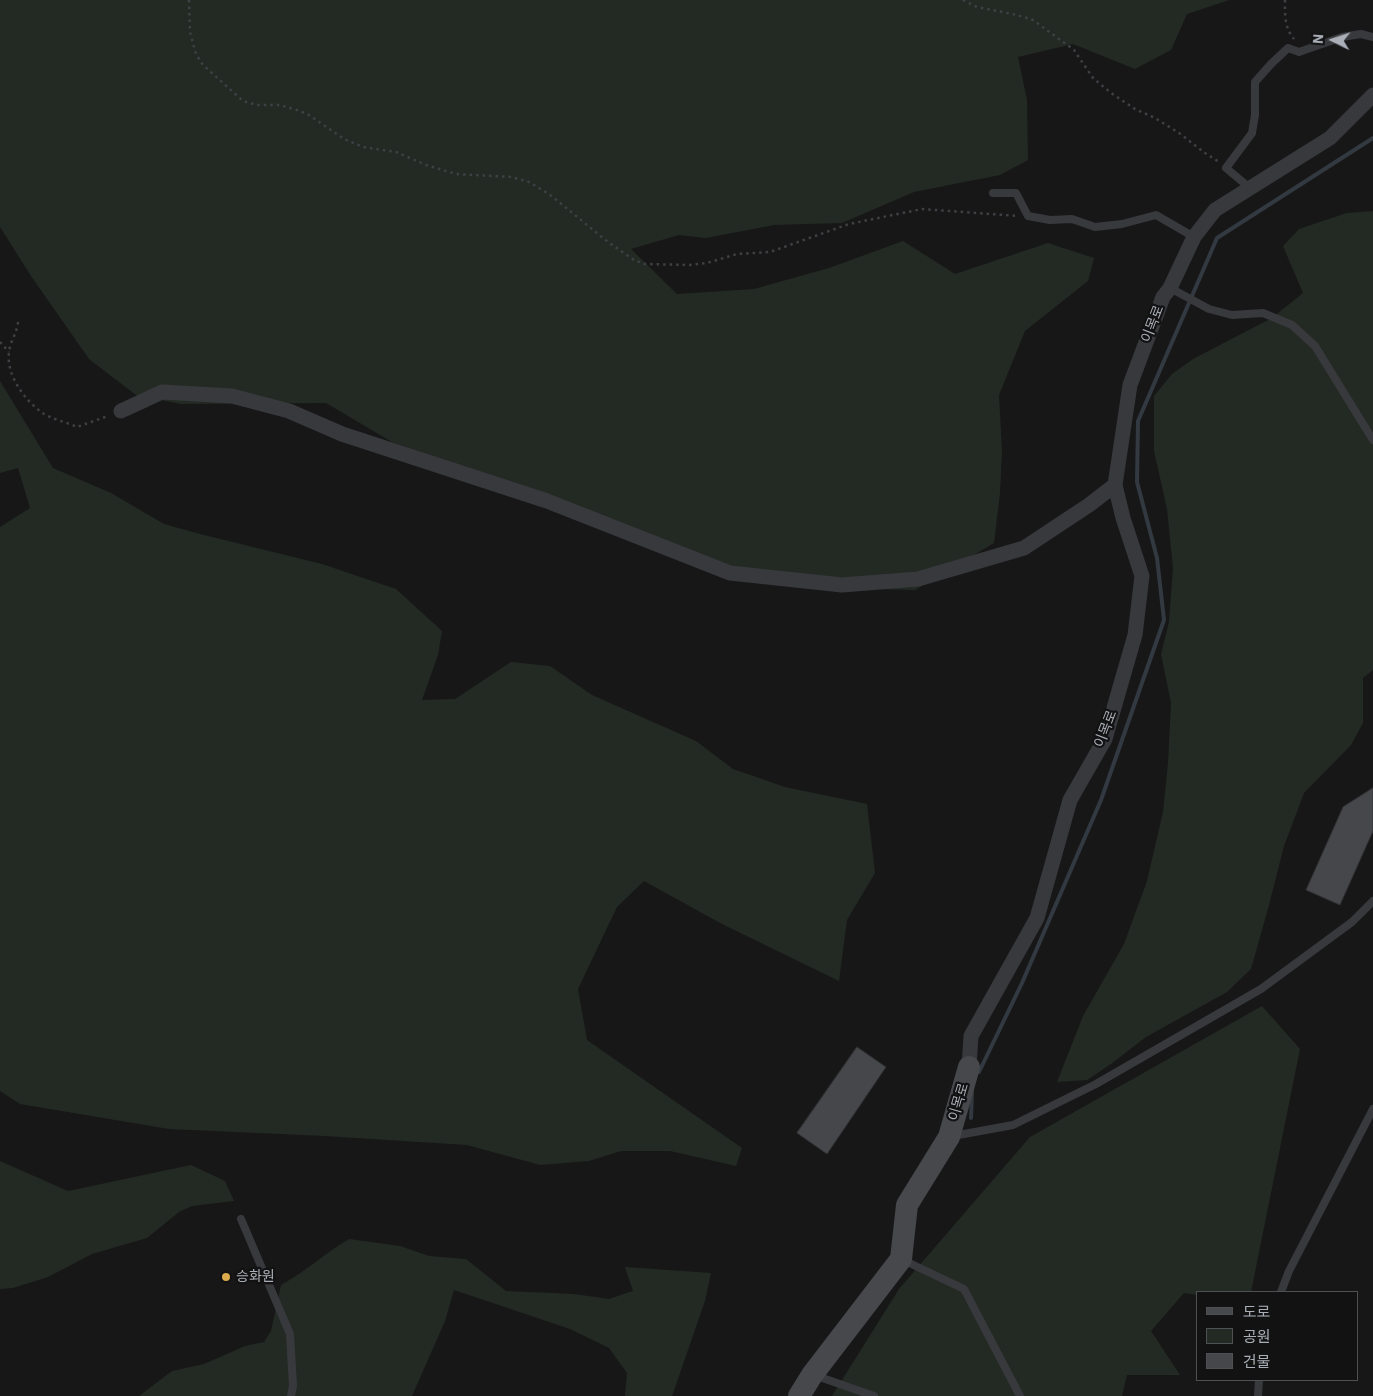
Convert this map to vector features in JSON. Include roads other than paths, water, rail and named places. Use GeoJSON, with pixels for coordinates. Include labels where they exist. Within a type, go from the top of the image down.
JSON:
{"type":"FeatureCollection","features":[{"type":"Feature","properties":{"kind":"street","name":"이목로"},"geometry":{"type":"LineString","coordinates":[[901,1259],[907,1205],[948,1137],[969,1067],[971,1036],[1037,918],[1070,800],[1105,739],[1135,635],[1142,576],[1123,518],[1115,485],[1130,385],[1163,297],[1170,288],[1194,237],[1215,210],[1330,138],[1373,95]]}},
{"type":"Feature","properties":{"kind":"street"},"geometry":{"type":"LineString","coordinates":[[121,411],[162,392],[232,396],[289,411],[342,434],[547,501],[730,573],[842,585],[918,579],[1024,548],[1089,505],[1115,485]]}},
{"type":"Feature","properties":{"kind":"street"},"geometry":{"type":"LineString","coordinates":[[799,1396],[812,1375],[901,1259]]}},
{"type":"Feature","properties":{"kind":"lane"},"geometry":{"type":"LineString","coordinates":[[1250,188],[1226,168],[1252,133],[1255,115],[1255,82],[1288,48],[1298,52],[1361,34],[1373,37]]}},
{"type":"Feature","properties":{"kind":"lane"},"geometry":{"type":"LineString","coordinates":[[993,193],[1016,193],[1028,216],[1050,220],[1072,219],[1095,226],[1122,224],[1156,215],[1194,237]]}},
{"type":"Feature","properties":{"kind":"lane"},"geometry":{"type":"LineString","coordinates":[[1170,288],[1210,308],[1232,315],[1263,313],[1292,325],[1315,346],[1373,440]]}},
{"type":"Feature","properties":{"kind":"lane"},"geometry":{"type":"LineString","coordinates":[[948,1137],[1013,1125],[1096,1084],[1261,989],[1352,922],[1373,902]]}},
{"type":"Feature","properties":{"kind":"lane"},"geometry":{"type":"LineString","coordinates":[[1281,1291],[1289,1271],[1373,1109]]}},
{"type":"Feature","properties":{"kind":"lane"},"geometry":{"type":"LineString","coordinates":[[241,1219],[290,1334],[293,1386],[291,1396]]}},
{"type":"Feature","properties":{"kind":"lane"},"geometry":{"type":"LineString","coordinates":[[901,1259],[964,1289],[1020,1396]]}},
{"type":"Feature","properties":{"kind":"lane"},"geometry":{"type":"LineString","coordinates":[[812,1375],[874,1396]]}},
{"type":"Feature","properties":{"kind":"lane"},"geometry":{"type":"LineString","coordinates":[[1258,1396],[1259,1381]]}},
{"type":"Feature","properties":{"kind":"waterway"},"geometry":{"type":"LineString","coordinates":[[979,1072],[1022,983],[1101,800],[1164,620],[1157,558],[1137,482],[1138,421],[1217,238],[1373,138]]}},
{"type":"Feature","properties":{"kind":"waterway"},"geometry":{"type":"LineString","coordinates":[[971,1118],[972,1092]]}},
{"type":"Feature","properties":{"kind":"place","name":"승화원"},"geometry":{"type":"Point","coordinates":[226,1277]}}]}
